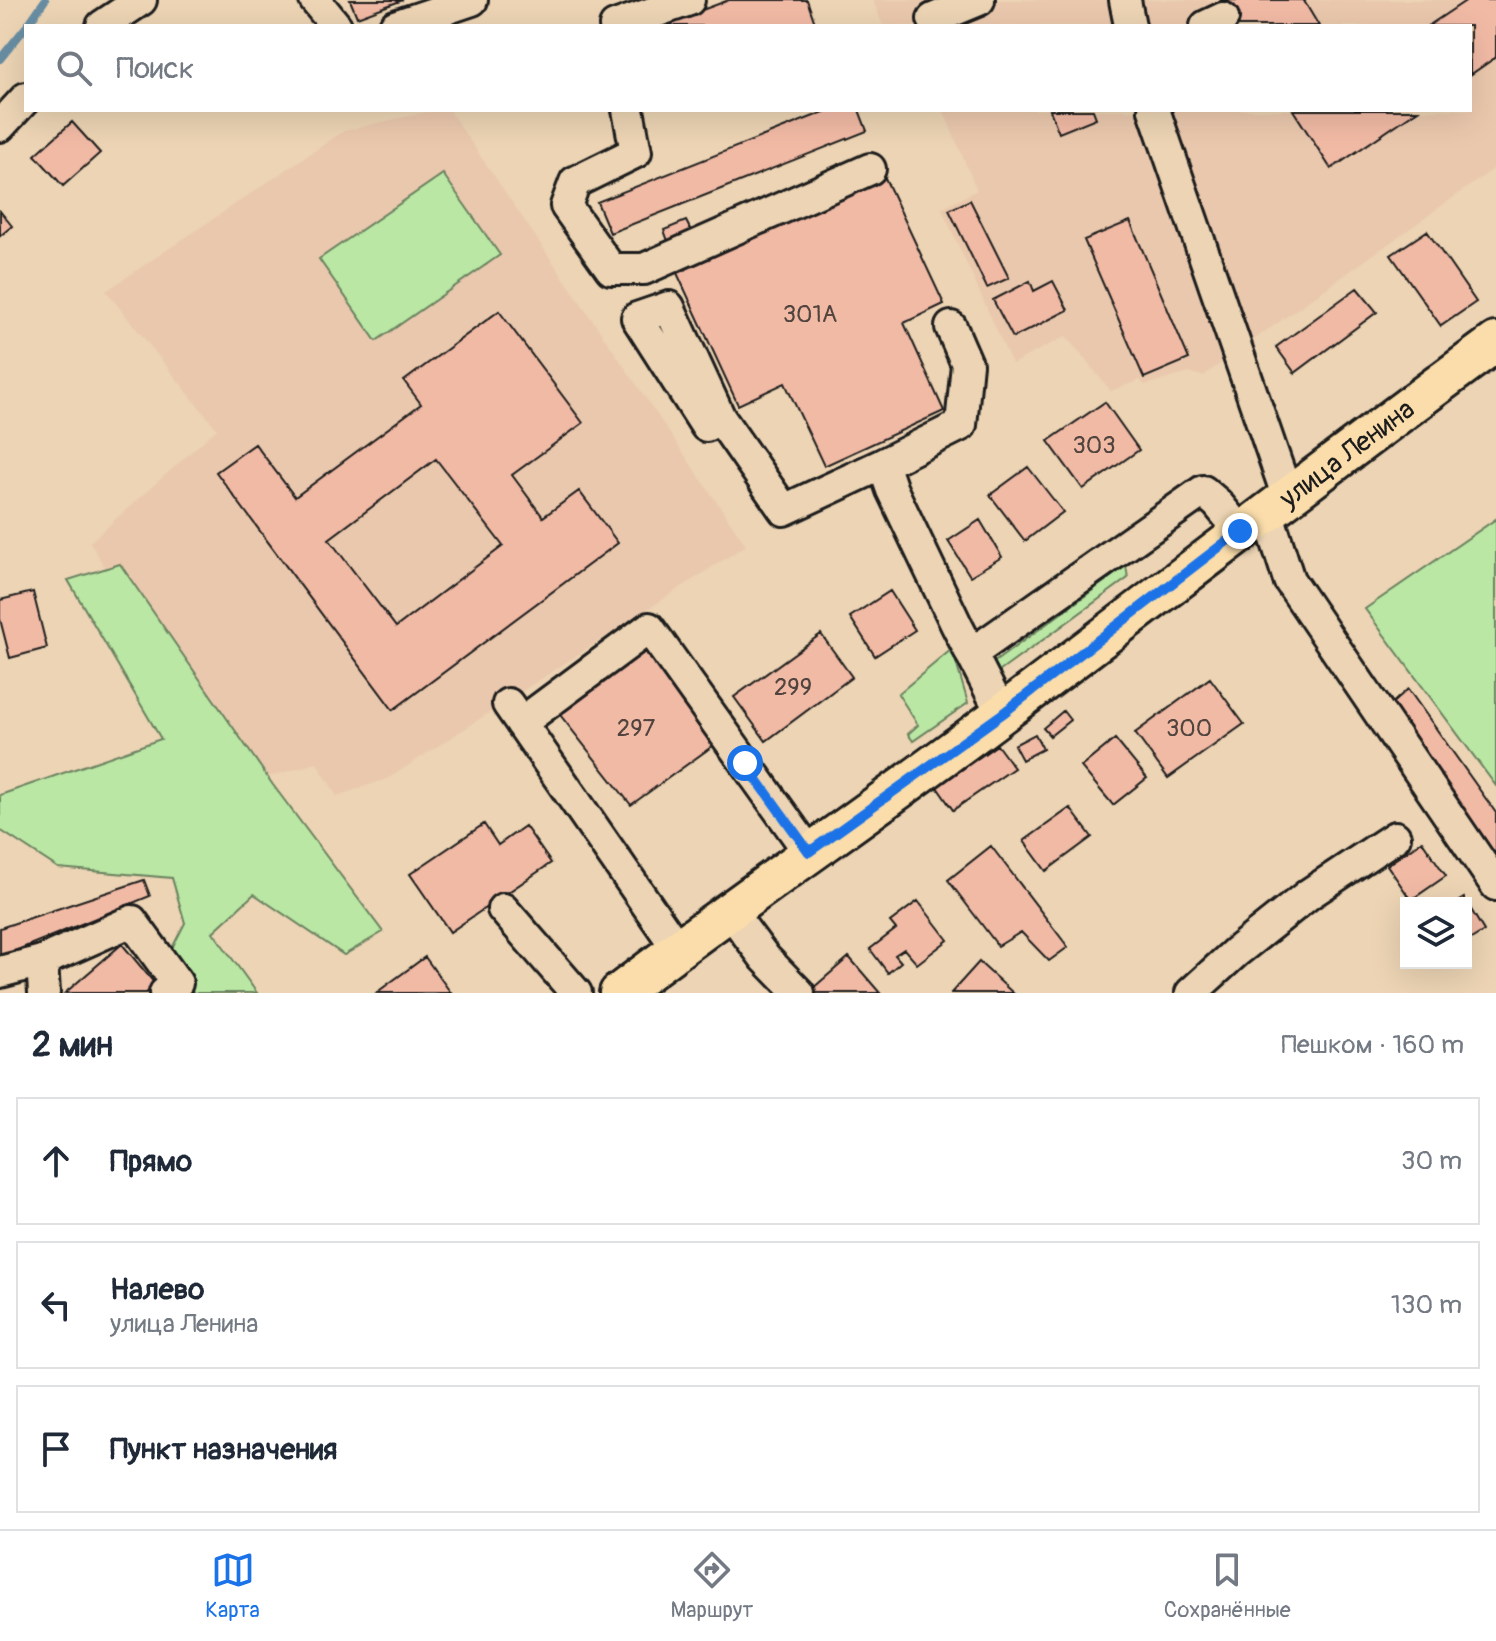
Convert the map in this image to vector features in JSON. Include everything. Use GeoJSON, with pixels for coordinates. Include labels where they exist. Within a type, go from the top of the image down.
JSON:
{"type":"FeatureCollection","features":[{"type":"Feature","properties":{"kind":"main road","name":"улица Ленина"},"geometry":{"type":"LineString","coordinates":[[619,993],[1002,714],[1265,512],[1496,342]]}},
{"type":"Feature","properties":{"kind":"street"},"geometry":{"type":"LineString","coordinates":[[105,24],[141,0]]}},
{"type":"Feature","properties":{"kind":"street"},"geometry":{"type":"LineString","coordinates":[[315,0],[334,24]]}},
{"type":"Feature","properties":{"kind":"street"},"geometry":{"type":"LineString","coordinates":[[401,24],[472,0]]}},
{"type":"Feature","properties":{"kind":"street"},"geometry":{"type":"LineString","coordinates":[[621,24],[689,0]]}},
{"type":"Feature","properties":{"kind":"street"},"geometry":{"type":"LineString","coordinates":[[933,19],[979,0]]}},
{"type":"Feature","properties":{"kind":"street"},"geometry":{"type":"LineString","coordinates":[[1125,0],[1130,24]]}},
{"type":"Feature","properties":{"kind":"street"},"geometry":{"type":"LineString","coordinates":[[0,126],[24,100]]}},
{"type":"Feature","properties":{"kind":"street"},"geometry":{"type":"LineString","coordinates":[[628,112],[636,152],[575,182],[566,206],[611,269],[644,269],[870,169]]}},
{"type":"Feature","properties":{"kind":"street"},"geometry":{"type":"LineString","coordinates":[[1155,112],[1265,512],[1289,580],[1496,885]]}},
{"type":"Feature","properties":{"kind":"street"},"geometry":{"type":"LineString","coordinates":[[720,418],[784,510],[961,425],[967,364],[951,327]]}},
{"type":"Feature","properties":{"kind":"street"},"geometry":{"type":"LineString","coordinates":[[883,464],[892,490],[1002,714]]}},
{"type":"Feature","properties":{"kind":"street"},"geometry":{"type":"LineString","coordinates":[[971,654],[1203,491],[1265,512]]}},
{"type":"Feature","properties":{"kind":"street"},"geometry":{"type":"LineString","coordinates":[[677,948],[514,713],[649,628],[809,852]]}},
{"type":"Feature","properties":{"kind":"street"},"geometry":{"type":"LineString","coordinates":[[1191,993],[1236,952],[1309,894],[1395,837]]}},
{"type":"Feature","properties":{"kind":"street"},"geometry":{"type":"LineString","coordinates":[[503,909],[576,993]]}},
{"type":"Feature","properties":{"kind":"street"},"geometry":{"type":"LineString","coordinates":[[730,911],[765,958],[799,993]]}},
{"type":"Feature","properties":{"kind":"street"},"geometry":{"type":"LineString","coordinates":[[0,972],[42,961],[132,921],[177,983],[165,993]]}},
{"type":"Feature","properties":{"kind":"street"},"geometry":{"type":"LineString","coordinates":[[42,961],[44,993]]}},
{"type":"Feature","properties":{"kind":"shaded area"},"geometry":{"type":"Polygon","coordinates":[[[873,0],[1496,0],[1496,167],[1203,376],[1189,373],[1145,385],[1140,380],[1111,391],[1066,336],[1012,364],[942,209],[977,190],[944,112],[1472,112],[1472,24],[882,24],[873,0]]]}},
{"type":"Feature","properties":{"kind":"shaded area"},"geometry":{"type":"Polygon","coordinates":[[[426,112],[450,112],[746,545],[389,778],[337,796],[317,763],[233,787],[90,542],[217,429],[106,291],[344,131],[426,112]]]}},
{"type":"Feature","properties":{"kind":"green space"},"geometry":{"type":"Polygon","coordinates":[[[443,174],[500,255],[376,341],[319,259],[443,174]]]}},
{"type":"Feature","properties":{"kind":"green space"},"geometry":{"type":"Polygon","coordinates":[[[1496,519],[1496,786],[1365,609],[1496,519]]]}},
{"type":"Feature","properties":{"kind":"green space"},"geometry":{"type":"Polygon","coordinates":[[[120,564],[273,785],[383,932],[344,955],[254,894],[213,932],[257,993],[187,993],[190,990],[170,952],[185,923],[172,878],[58,868],[0,830],[0,795],[161,739],[68,580],[120,564]]]}},
{"type":"Feature","properties":{"kind":"green space"},"geometry":{"type":"Polygon","coordinates":[[[1126,566],[1128,578],[996,674],[989,666],[1126,566]]]}},
{"type":"Feature","properties":{"kind":"green space"},"geometry":{"type":"Polygon","coordinates":[[[952,649],[968,703],[913,741],[908,734],[918,725],[898,694],[952,649]]]}},
{"type":"Feature","properties":{"kind":"building"},"geometry":{"type":"Polygon","coordinates":[[[350,0],[403,0],[357,17],[350,0]]]}},
{"type":"Feature","properties":{"kind":"building"},"geometry":{"type":"Polygon","coordinates":[[[729,0],[807,0],[815,24],[664,24],[729,0]]]}},
{"type":"Feature","properties":{"kind":"building"},"geometry":{"type":"Polygon","coordinates":[[[1221,0],[1306,0],[1318,24],[1237,24],[1221,0]]]}},
{"type":"Feature","properties":{"kind":"building"},"geometry":{"type":"Polygon","coordinates":[[[1467,0],[1496,0],[1496,57],[1472,74],[1472,24],[1431,24],[1467,0]]]}},
{"type":"Feature","properties":{"kind":"building"},"geometry":{"type":"Polygon","coordinates":[[[824,112],[860,112],[867,131],[610,233],[597,202],[824,112]]]}},
{"type":"Feature","properties":{"kind":"building"},"geometry":{"type":"Polygon","coordinates":[[[1051,112],[1094,112],[1096,118],[1059,133],[1051,112]]]}},
{"type":"Feature","properties":{"kind":"building"},"geometry":{"type":"Polygon","coordinates":[[[1294,112],[1415,112],[1331,169],[1294,112]]]}},
{"type":"Feature","properties":{"kind":"building"},"geometry":{"type":"Polygon","coordinates":[[[72,122],[100,153],[63,186],[35,155],[72,122]]]}},
{"type":"Feature","properties":{"kind":"building"},"geometry":{"type":"Polygon","coordinates":[[[885,178],[944,304],[904,323],[944,411],[824,466],[785,383],[738,405],[677,273],[885,178]]]}},
{"type":"Feature","properties":{"kind":"building"},"geometry":{"type":"Polygon","coordinates":[[[970,200],[1009,278],[987,288],[949,210],[970,200]]]}},
{"type":"Feature","properties":{"kind":"building"},"geometry":{"type":"Polygon","coordinates":[[[0,211],[12,226],[0,236],[0,211]]]}},
{"type":"Feature","properties":{"kind":"building"},"geometry":{"type":"Polygon","coordinates":[[[686,221],[692,233],[668,241],[664,230],[686,221]]]}},
{"type":"Feature","properties":{"kind":"building"},"geometry":{"type":"Polygon","coordinates":[[[1130,221],[1189,359],[1144,378],[1084,240],[1130,221]]]}},
{"type":"Feature","properties":{"kind":"building"},"geometry":{"type":"Polygon","coordinates":[[[1427,231],[1476,302],[1441,326],[1391,255],[1427,231]]]}},
{"type":"Feature","properties":{"kind":"building"},"geometry":{"type":"Polygon","coordinates":[[[1030,281],[1034,291],[1053,281],[1068,310],[1013,338],[993,300],[1030,281]]]}},
{"type":"Feature","properties":{"kind":"building"},"geometry":{"type":"Polygon","coordinates":[[[1357,288],[1377,312],[1295,373],[1276,347],[1357,288]]]}},
{"type":"Feature","properties":{"kind":"building"},"geometry":{"type":"Polygon","coordinates":[[[499,311],[583,423],[512,475],[543,517],[579,491],[618,543],[393,710],[216,472],[255,444],[295,497],[421,404],[404,381],[499,311]],[[436,459],[329,539],[396,627],[503,546],[436,459]]]}},
{"type":"Feature","properties":{"kind":"building"},"geometry":{"type":"Polygon","coordinates":[[[1105,402],[1139,450],[1083,489],[1048,441],[1105,402]]]}},
{"type":"Feature","properties":{"kind":"building"},"geometry":{"type":"Polygon","coordinates":[[[1028,467],[1063,512],[1025,541],[990,495],[1028,467]]]}},
{"type":"Feature","properties":{"kind":"building"},"geometry":{"type":"Polygon","coordinates":[[[980,520],[1002,557],[970,576],[948,541],[980,520]]]}},
{"type":"Feature","properties":{"kind":"building"},"geometry":{"type":"Polygon","coordinates":[[[890,591],[915,630],[875,656],[850,617],[890,591]]]}},
{"type":"Feature","properties":{"kind":"building"},"geometry":{"type":"Polygon","coordinates":[[[33,592],[47,648],[10,658],[0,619],[0,600],[33,592]]]}},
{"type":"Feature","properties":{"kind":"building"},"geometry":{"type":"Polygon","coordinates":[[[821,634],[852,677],[766,741],[734,697],[821,634]]]}},
{"type":"Feature","properties":{"kind":"building"},"geometry":{"type":"Polygon","coordinates":[[[641,644],[714,745],[631,805],[557,711],[641,644]]]}},
{"type":"Feature","properties":{"kind":"building"},"geometry":{"type":"Polygon","coordinates":[[[1210,678],[1244,724],[1168,778],[1135,733],[1210,678]]]}},
{"type":"Feature","properties":{"kind":"building"},"geometry":{"type":"Polygon","coordinates":[[[1408,689],[1496,813],[1496,860],[1388,707],[1408,689]]]}},
{"type":"Feature","properties":{"kind":"building"},"geometry":{"type":"Polygon","coordinates":[[[1063,711],[1070,720],[1050,736],[1043,728],[1063,711]]]}},
{"type":"Feature","properties":{"kind":"building"},"geometry":{"type":"Polygon","coordinates":[[[1035,734],[1043,749],[1022,760],[1014,745],[1035,734]]]}},
{"type":"Feature","properties":{"kind":"building"},"geometry":{"type":"Polygon","coordinates":[[[1115,739],[1147,778],[1113,805],[1081,767],[1115,739]]]}},
{"type":"Feature","properties":{"kind":"building"},"geometry":{"type":"Polygon","coordinates":[[[997,745],[1014,768],[953,810],[937,787],[997,745]]]}},
{"type":"Feature","properties":{"kind":"building"},"geometry":{"type":"Polygon","coordinates":[[[1070,808],[1092,837],[1046,871],[1024,841],[1070,808]]]}},
{"type":"Feature","properties":{"kind":"building"},"geometry":{"type":"Polygon","coordinates":[[[484,824],[498,845],[525,826],[551,863],[450,932],[410,874],[484,824]]]}},
{"type":"Feature","properties":{"kind":"building"},"geometry":{"type":"Polygon","coordinates":[[[1422,841],[1446,876],[1415,897],[1409,897],[1387,865],[1422,841]]]}},
{"type":"Feature","properties":{"kind":"building"},"geometry":{"type":"Polygon","coordinates":[[[991,846],[1068,947],[1049,961],[1021,932],[998,946],[948,880],[991,846]]]}},
{"type":"Feature","properties":{"kind":"building"},"geometry":{"type":"Polygon","coordinates":[[[144,880],[150,896],[0,957],[0,928],[144,880]]]}},
{"type":"Feature","properties":{"kind":"building"},"geometry":{"type":"Polygon","coordinates":[[[918,901],[948,940],[917,964],[904,949],[895,955],[901,962],[888,973],[870,949],[896,929],[890,922],[918,901]]]}},
{"type":"Feature","properties":{"kind":"building"},"geometry":{"type":"Polygon","coordinates":[[[1472,911],[1484,931],[1472,938],[1472,911]]]}},
{"type":"Feature","properties":{"kind":"building"},"geometry":{"type":"Polygon","coordinates":[[[122,944],[156,985],[146,993],[65,993],[122,944]]]}},
{"type":"Feature","properties":{"kind":"building"},"geometry":{"type":"Polygon","coordinates":[[[425,957],[451,993],[376,993],[425,957]]]}},
{"type":"Feature","properties":{"kind":"building"},"geometry":{"type":"Polygon","coordinates":[[[849,957],[880,993],[817,993],[812,989],[849,957]]]}},
{"type":"Feature","properties":{"kind":"building"},"geometry":{"type":"Polygon","coordinates":[[[979,962],[1013,993],[951,993],[979,962]]]}},
{"type":"Feature","properties":{"kind":"waterway"},"geometry":{"type":"LineString","coordinates":[[28,24],[45,0]]}},
{"type":"Feature","properties":{"kind":"waterway"},"geometry":{"type":"LineString","coordinates":[[0,59],[24,29]]}},
{"type":"Feature","properties":{"kind":"route"},"geometry":{"type":"LineString","coordinates":[[745,763],[809,852],[1002,714],[1240,531]]}}]}
